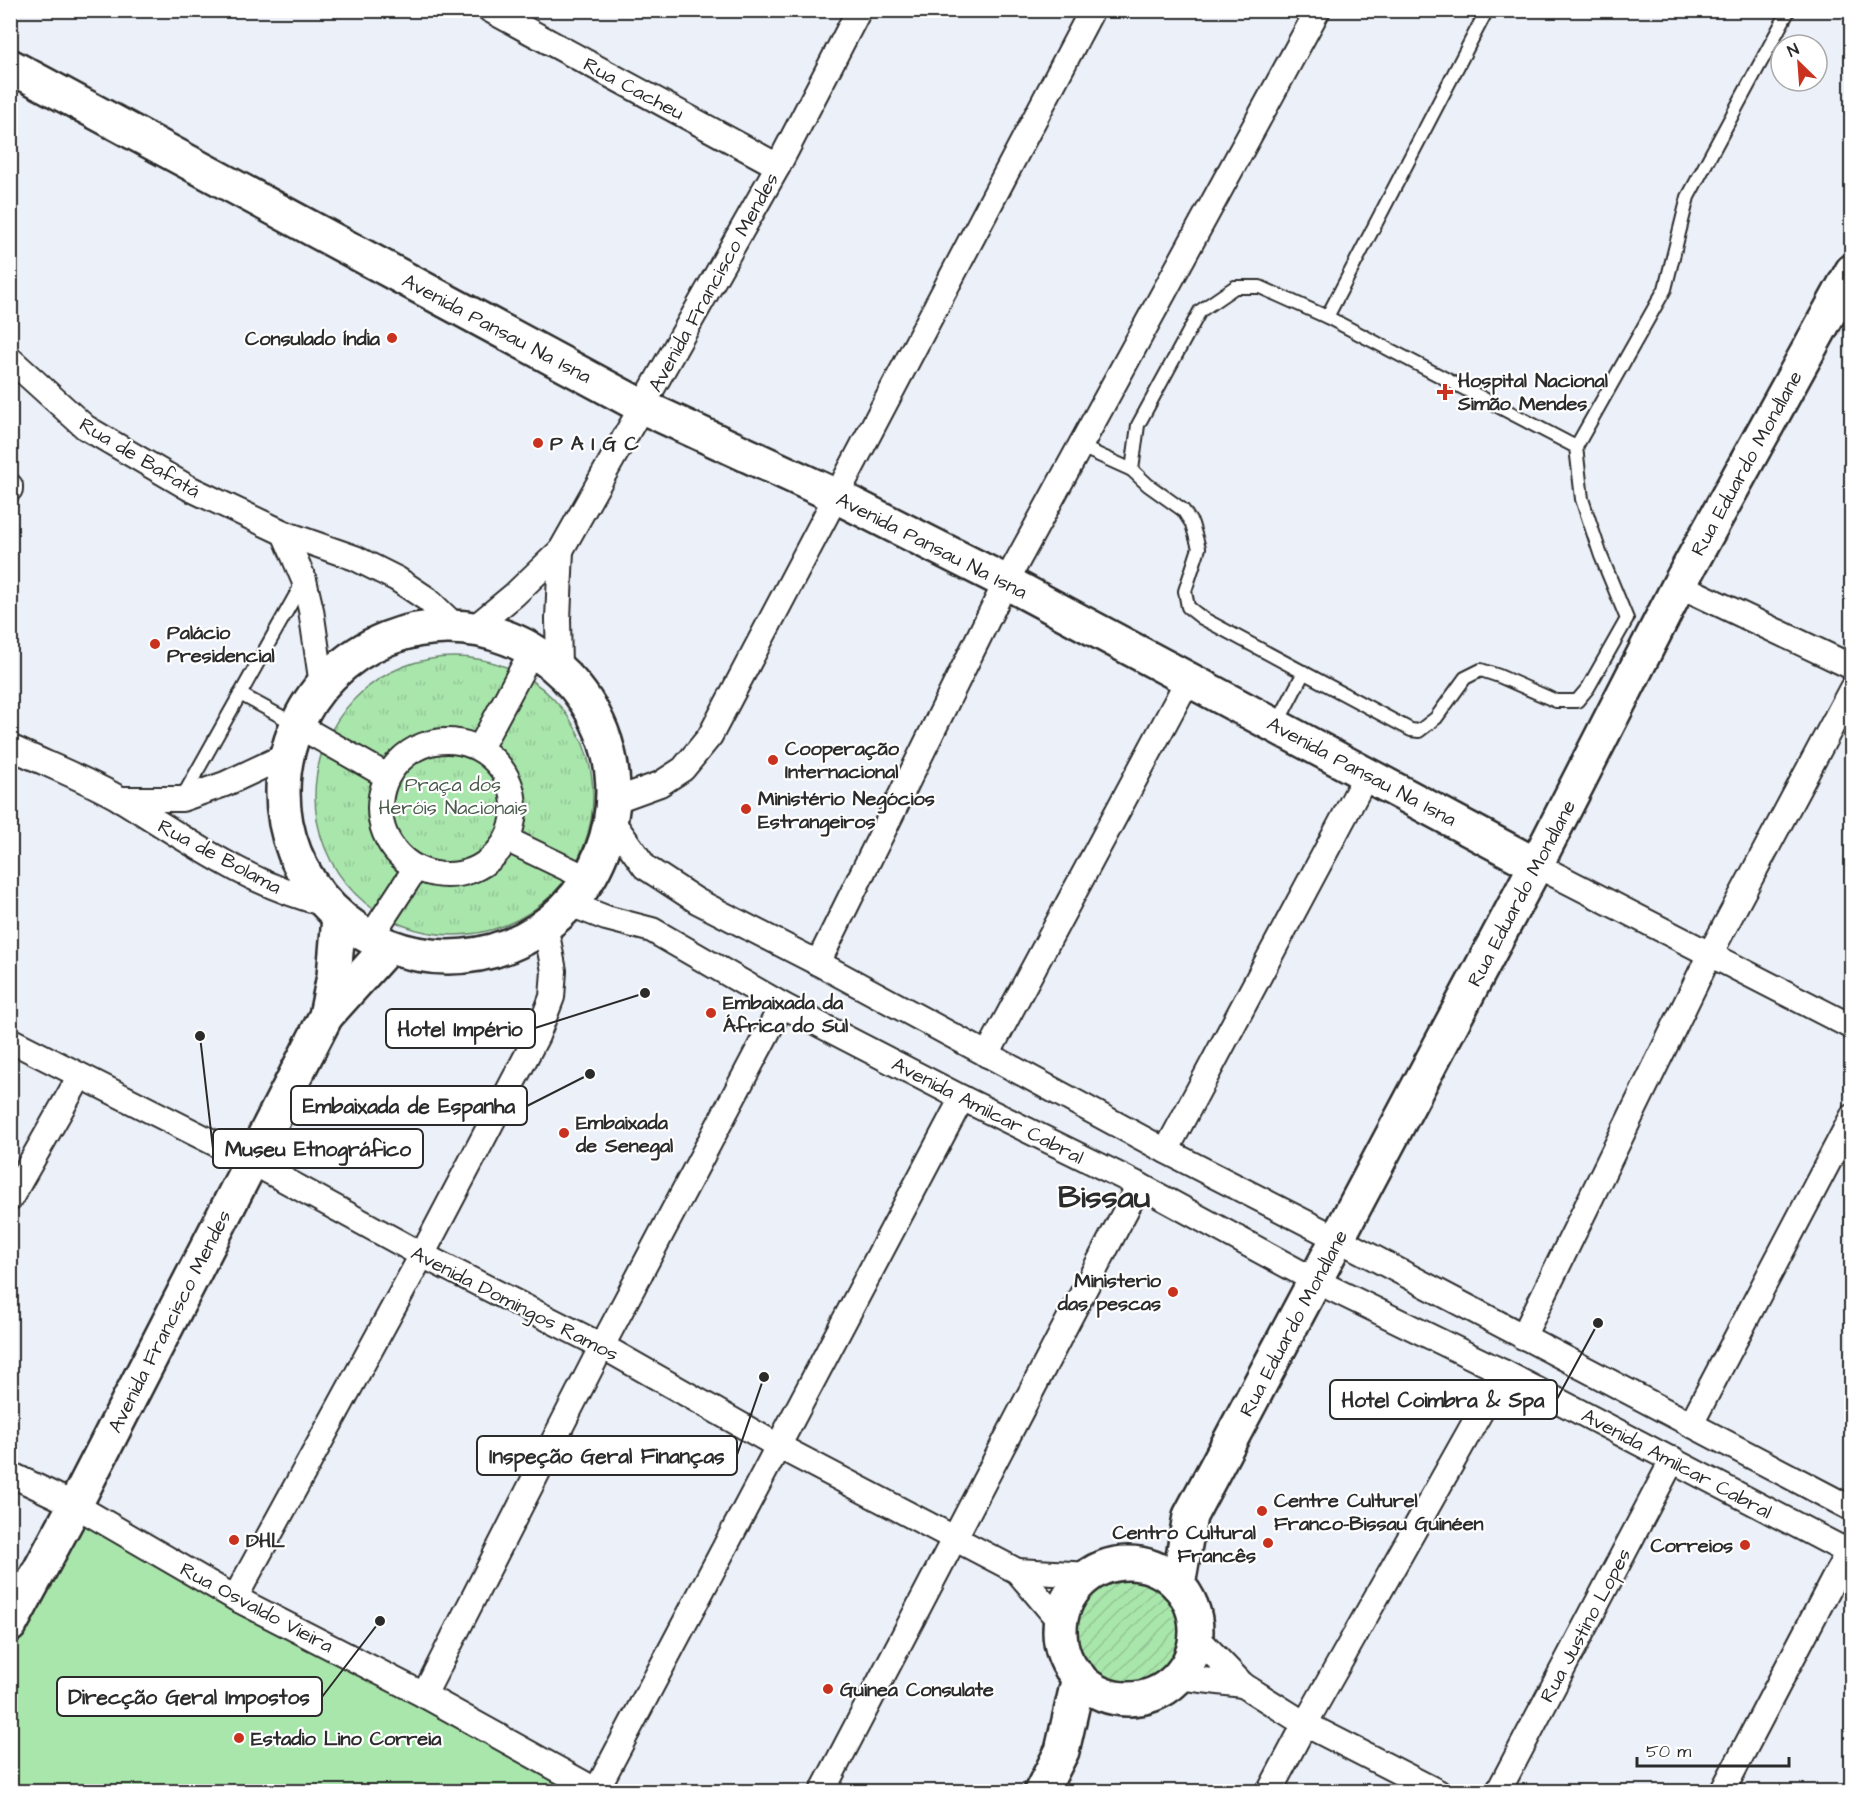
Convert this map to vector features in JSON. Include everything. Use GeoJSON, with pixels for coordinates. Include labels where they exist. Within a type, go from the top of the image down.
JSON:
{"type":"FeatureCollection","features":[{"type":"Feature","properties":{"kind":"street","name":"Rua Cacheu"},"geometry":{"type":"LineString","coordinates":[[490,10],[778,166]]}},
{"type":"Feature","properties":{"kind":"street","name":"Avenida Francisco Mendes"},"geometry":{"type":"LineString","coordinates":[[561,550],[778,166],[859,10]]}},
{"type":"Feature","properties":{"kind":"street"},"geometry":{"type":"LineString","coordinates":[[613,811],[683,769],[710,736],[1092,10]]}},
{"type":"Feature","properties":{"kind":"street"},"geometry":{"type":"LineString","coordinates":[[818,963],[1006,582],[1318,10]]}},
{"type":"Feature","properties":{"kind":"street","name":"Avenida Pansau Na Isna"},"geometry":{"type":"LineString","coordinates":[[10,66],[643,407],[836,496],[1006,582],[1189,678],[1536,866],[1851,1027]]}},
{"type":"Feature","properties":{"kind":"street","name":"Rua Eduardo Mondlane"},"geometry":{"type":"LineString","coordinates":[[1178,1585],[1190,1516],[1536,866],[1679,585],[1851,271]]}},
{"type":"Feature","properties":{"kind":"street","name":"Rua de Bafatá"},"geometry":{"type":"LineString","coordinates":[[10,359],[86,427],[189,488],[284,533],[355,558],[397,579],[464,627]]}},
{"type":"Feature","properties":{"kind":"street"},"geometry":{"type":"LineString","coordinates":[[284,533],[304,580],[311,610],[322,685]]}},
{"type":"Feature","properties":{"kind":"street"},"geometry":{"type":"LineString","coordinates":[[464,627],[514,595],[561,550]]}},
{"type":"Feature","properties":{"kind":"street"},"geometry":{"type":"LineString","coordinates":[[480,748],[546,658],[558,619],[561,550]]}},
{"type":"Feature","properties":{"kind":"street"},"geometry":{"type":"LineString","coordinates":[[1679,585],[1851,667]]}},
{"type":"Feature","properties":{"kind":"street"},"geometry":{"type":"LineString","coordinates":[[464,627],[505,636],[546,658],[587,699],[606,737],[615,778],[613,811],[603,851],[568,903],[531,935],[486,953],[436,957],[379,942],[332,911],[302,872],[287,835],[282,795],[286,755],[297,725],[322,685],[344,664],[377,643],[396,635],[425,628],[464,627]]}},
{"type":"Feature","properties":{"kind":"street"},"geometry":{"type":"LineString","coordinates":[[987,1055],[1189,678]]}},
{"type":"Feature","properties":{"kind":"street"},"geometry":{"type":"LineString","coordinates":[[1523,1337],[1710,954],[1851,688]]}},
{"type":"Feature","properties":{"kind":"street"},"geometry":{"type":"LineString","coordinates":[[297,725],[387,776]]}},
{"type":"Feature","properties":{"kind":"street"},"geometry":{"type":"LineString","coordinates":[[445,740],[480,748],[506,772],[513,794],[516,806],[508,840],[484,866],[472,870],[449,877],[415,869],[389,844],[379,811],[387,776],[411,750],[445,740]]}},
{"type":"Feature","properties":{"kind":"street","name":"Rua de Bolama"},"geometry":{"type":"LineString","coordinates":[[10,747],[120,799],[186,841],[240,870],[332,911]]}},
{"type":"Feature","properties":{"kind":"street","name":"Rua de Bolama"},"geometry":{"type":"LineString","coordinates":[[120,799],[182,799],[225,784],[286,755]]}},
{"type":"Feature","properties":{"kind":"street"},"geometry":{"type":"LineString","coordinates":[[1166,1151],[1367,774]]}},
{"type":"Feature","properties":{"kind":"street","name":"Avenida Amilcar Cabral"},"geometry":{"type":"LineString","coordinates":[[613,811],[645,867],[697,901],[818,963],[1166,1151],[1851,1509]]}},
{"type":"Feature","properties":{"kind":"street","name":"Avenida Amilcar Cabral"},"geometry":{"type":"LineString","coordinates":[[508,840],[568,903],[606,918],[652,930],[782,1005],[962,1098],[1140,1185],[1314,1280],[1503,1372],[1850,1550]]}},
{"type":"Feature","properties":{"kind":"street"},"geometry":{"type":"LineString","coordinates":[[326,1016],[379,942],[415,869]]}},
{"type":"Feature","properties":{"kind":"street"},"geometry":{"type":"LineString","coordinates":[[236,1598],[422,1256],[537,1036],[552,997],[554,971],[568,903]]}},
{"type":"Feature","properties":{"kind":"street"},"geometry":{"type":"LineString","coordinates":[[326,1016],[334,976],[332,911]]}},
{"type":"Feature","properties":{"kind":"street"},"geometry":{"type":"LineString","coordinates":[[424,1695],[602,1346],[782,1005]]}},
{"type":"Feature","properties":{"kind":"street","name":"Avenida Francisco Mendes"},"geometry":{"type":"LineString","coordinates":[[10,1625],[75,1505],[326,1016]]}},
{"type":"Feature","properties":{"kind":"street","name":"Avenida Domingos Ramos"},"geometry":{"type":"LineString","coordinates":[[10,1040],[250,1161],[422,1256],[602,1346],[778,1446],[1017,1570],[1061,1623]]}},
{"type":"Feature","properties":{"kind":"street"},"geometry":{"type":"LineString","coordinates":[[10,1199],[80,1076]]}},
{"type":"Feature","properties":{"kind":"street"},"geometry":{"type":"LineString","coordinates":[[597,1791],[962,1098]]}},
{"type":"Feature","properties":{"kind":"street"},"geometry":{"type":"LineString","coordinates":[[1691,1424],[1851,1117]]}},
{"type":"Feature","properties":{"kind":"street"},"geometry":{"type":"LineString","coordinates":[[822,1791],[1140,1185]]}},
{"type":"Feature","properties":{"kind":"street"},"geometry":{"type":"LineString","coordinates":[[1269,1791],[1503,1372]]}},
{"type":"Feature","properties":{"kind":"street","name":"Rua Justino Lopes"},"geometry":{"type":"LineString","coordinates":[[1498,1791],[1672,1460]]}},
{"type":"Feature","properties":{"kind":"street","name":"Rua Osvaldo Vieira"},"geometry":{"type":"LineString","coordinates":[[10,1474],[75,1505],[236,1598],[424,1695],[597,1791]]}},
{"type":"Feature","properties":{"kind":"street","name":"Rua Eduardo Mondlane"},"geometry":{"type":"LineString","coordinates":[[1139,1564],[1190,1516]]}},
{"type":"Feature","properties":{"kind":"street"},"geometry":{"type":"LineString","coordinates":[[1722,1791],[1850,1550]]}},
{"type":"Feature","properties":{"kind":"street"},"geometry":{"type":"LineString","coordinates":[[1139,1564],[1157,1570],[1178,1585],[1187,1596],[1193,1609],[1196,1636],[1189,1662],[1178,1677],[1164,1688],[1149,1695],[1133,1698],[1116,1697],[1092,1689],[1079,1677],[1068,1661],[1062,1643],[1061,1623],[1064,1608],[1075,1589],[1091,1575],[1106,1567],[1139,1564]]}},
{"type":"Feature","properties":{"kind":"street","name":"Avenida Domingos Ramos"},"geometry":{"type":"LineString","coordinates":[[1017,1570],[1091,1575]]}},
{"type":"Feature","properties":{"kind":"street"},"geometry":{"type":"LineString","coordinates":[[1196,1636],[1243,1685],[1305,1724],[1438,1791]]}},
{"type":"Feature","properties":{"kind":"street"},"geometry":{"type":"LineString","coordinates":[[1041,1791],[1062,1751],[1079,1677]]}},
{"type":"Feature","properties":{"kind":"street"},"geometry":{"type":"LineString","coordinates":[[1178,1677],[1243,1685]]}},
{"type":"Feature","properties":{"kind":"street"},"geometry":{"type":"LineString","coordinates":[[1062,1751],[1116,1697]]}},
{"type":"Feature","properties":{"kind":"lane"},"geometry":{"type":"LineString","coordinates":[[1327,317],[1487,10]]}},
{"type":"Feature","properties":{"kind":"lane"},"geometry":{"type":"LineString","coordinates":[[1079,446],[1132,470],[1148,485],[1184,510],[1192,524],[1198,548],[1185,591],[1188,607],[1202,618],[1412,730],[1419,731],[1436,718],[1465,678],[1481,670],[1556,701],[1577,701],[1588,688],[1627,619],[1601,556],[1582,499],[1576,447],[1665,289],[1688,197],[1789,10]]}},
{"type":"Feature","properties":{"kind":"lane"},"geometry":{"type":"LineString","coordinates":[[1132,470],[1138,425],[1200,311],[1235,287],[1260,287],[1327,317],[1576,447]]}},
{"type":"Feature","properties":{"kind":"lane"},"geometry":{"type":"LineString","coordinates":[[182,799],[304,580]]}},
{"type":"Feature","properties":{"kind":"lane"},"geometry":{"type":"LineString","coordinates":[[1276,725],[1304,672]]}},
{"type":"Feature","properties":{"kind":"lane"},"geometry":{"type":"LineString","coordinates":[[240,694],[297,725]]}},
{"type":"Feature","properties":{"kind":"green space","name":"Praça dos Heróis Nacionais"},"geometry":{"type":"Polygon","coordinates":[[[468,657],[507,667],[520,673],[553,697],[570,718],[583,743],[591,769],[593,796],[591,823],[583,849],[570,874],[553,895],[532,912],[507,925],[468,935],[440,935],[401,925],[388,919],[355,895],[346,884],[331,862],[317,823],[315,782],[325,743],[331,730],[355,697],[366,688],[388,673],[427,659],[468,657]]]}},
{"type":"Feature","properties":{"kind":"green space"},"geometry":{"type":"Polygon","coordinates":[[[75,1505],[617,1791],[11,1792],[11,1627],[75,1505]]]}},
{"type":"Feature","properties":{"kind":"green space"},"geometry":{"type":"Polygon","coordinates":[[[1128,1580],[1149,1585],[1167,1597],[1179,1615],[1184,1636],[1179,1657],[1167,1675],[1149,1687],[1128,1692],[1107,1687],[1089,1675],[1077,1657],[1072,1636],[1077,1615],[1089,1597],[1107,1585],[1128,1580]]]}},
{"type":"Feature","properties":{"kind":"place","name":"Consulado Índia"},"geometry":{"type":"Point","coordinates":[392,338]}},
{"type":"Feature","properties":{"kind":"place","name":"Hospital Nacional Simão Mendes"},"geometry":{"type":"Point","coordinates":[1445,392]}},
{"type":"Feature","properties":{"kind":"place","name":"P A I G C"},"geometry":{"type":"Point","coordinates":[538,443]}},
{"type":"Feature","properties":{"kind":"place","name":"Palácio Presidencial"},"geometry":{"type":"Point","coordinates":[155,644]}},
{"type":"Feature","properties":{"kind":"place","name":"Cooperação Internacional"},"geometry":{"type":"Point","coordinates":[773,760]}},
{"type":"Feature","properties":{"kind":"place","name":"Ministério Negócios Estrangeiros"},"geometry":{"type":"Point","coordinates":[746,809]}},
{"type":"Feature","properties":{"kind":"place","name":"Hotel Império"},"geometry":{"type":"Point","coordinates":[645,993]}},
{"type":"Feature","properties":{"kind":"place","name":"Embaixada da África do Sul"},"geometry":{"type":"Point","coordinates":[711,1013]}},
{"type":"Feature","properties":{"kind":"place","name":"Museu Etnográfico"},"geometry":{"type":"Point","coordinates":[200,1036]}},
{"type":"Feature","properties":{"kind":"place","name":"Embaixada de Espanha"},"geometry":{"type":"Point","coordinates":[590,1074]}},
{"type":"Feature","properties":{"kind":"place","name":"Embaixada de Senegal"},"geometry":{"type":"Point","coordinates":[564,1133]}},
{"type":"Feature","properties":{"kind":"place","name":"Ministerio das pescas"},"geometry":{"type":"Point","coordinates":[1173,1292]}},
{"type":"Feature","properties":{"kind":"place","name":"Hotel Coimbra & Spa"},"geometry":{"type":"Point","coordinates":[1598,1323]}},
{"type":"Feature","properties":{"kind":"place","name":"Inspeção Geral Finanças"},"geometry":{"type":"Point","coordinates":[764,1377]}},
{"type":"Feature","properties":{"kind":"place","name":"Centre Culturel Franco-Bissau Guinéen"},"geometry":{"type":"Point","coordinates":[1262,1511]}},
{"type":"Feature","properties":{"kind":"place","name":"DHL"},"geometry":{"type":"Point","coordinates":[234,1540]}},
{"type":"Feature","properties":{"kind":"place","name":"Centro Cultural Francês"},"geometry":{"type":"Point","coordinates":[1268,1543]}},
{"type":"Feature","properties":{"kind":"place","name":"Correios"},"geometry":{"type":"Point","coordinates":[1745,1545]}},
{"type":"Feature","properties":{"kind":"place","name":"Direcção Geral Impostos"},"geometry":{"type":"Point","coordinates":[380,1621]}},
{"type":"Feature","properties":{"kind":"place","name":"Guinea Consulate"},"geometry":{"type":"Point","coordinates":[828,1689]}},
{"type":"Feature","properties":{"kind":"place","name":"Estadio Lino Correia"},"geometry":{"type":"Point","coordinates":[239,1738]}},
{"type":"Feature","properties":{"kind":"district","name":"Bissau"},"geometry":{"type":"Point","coordinates":[1104,1196]}}]}
